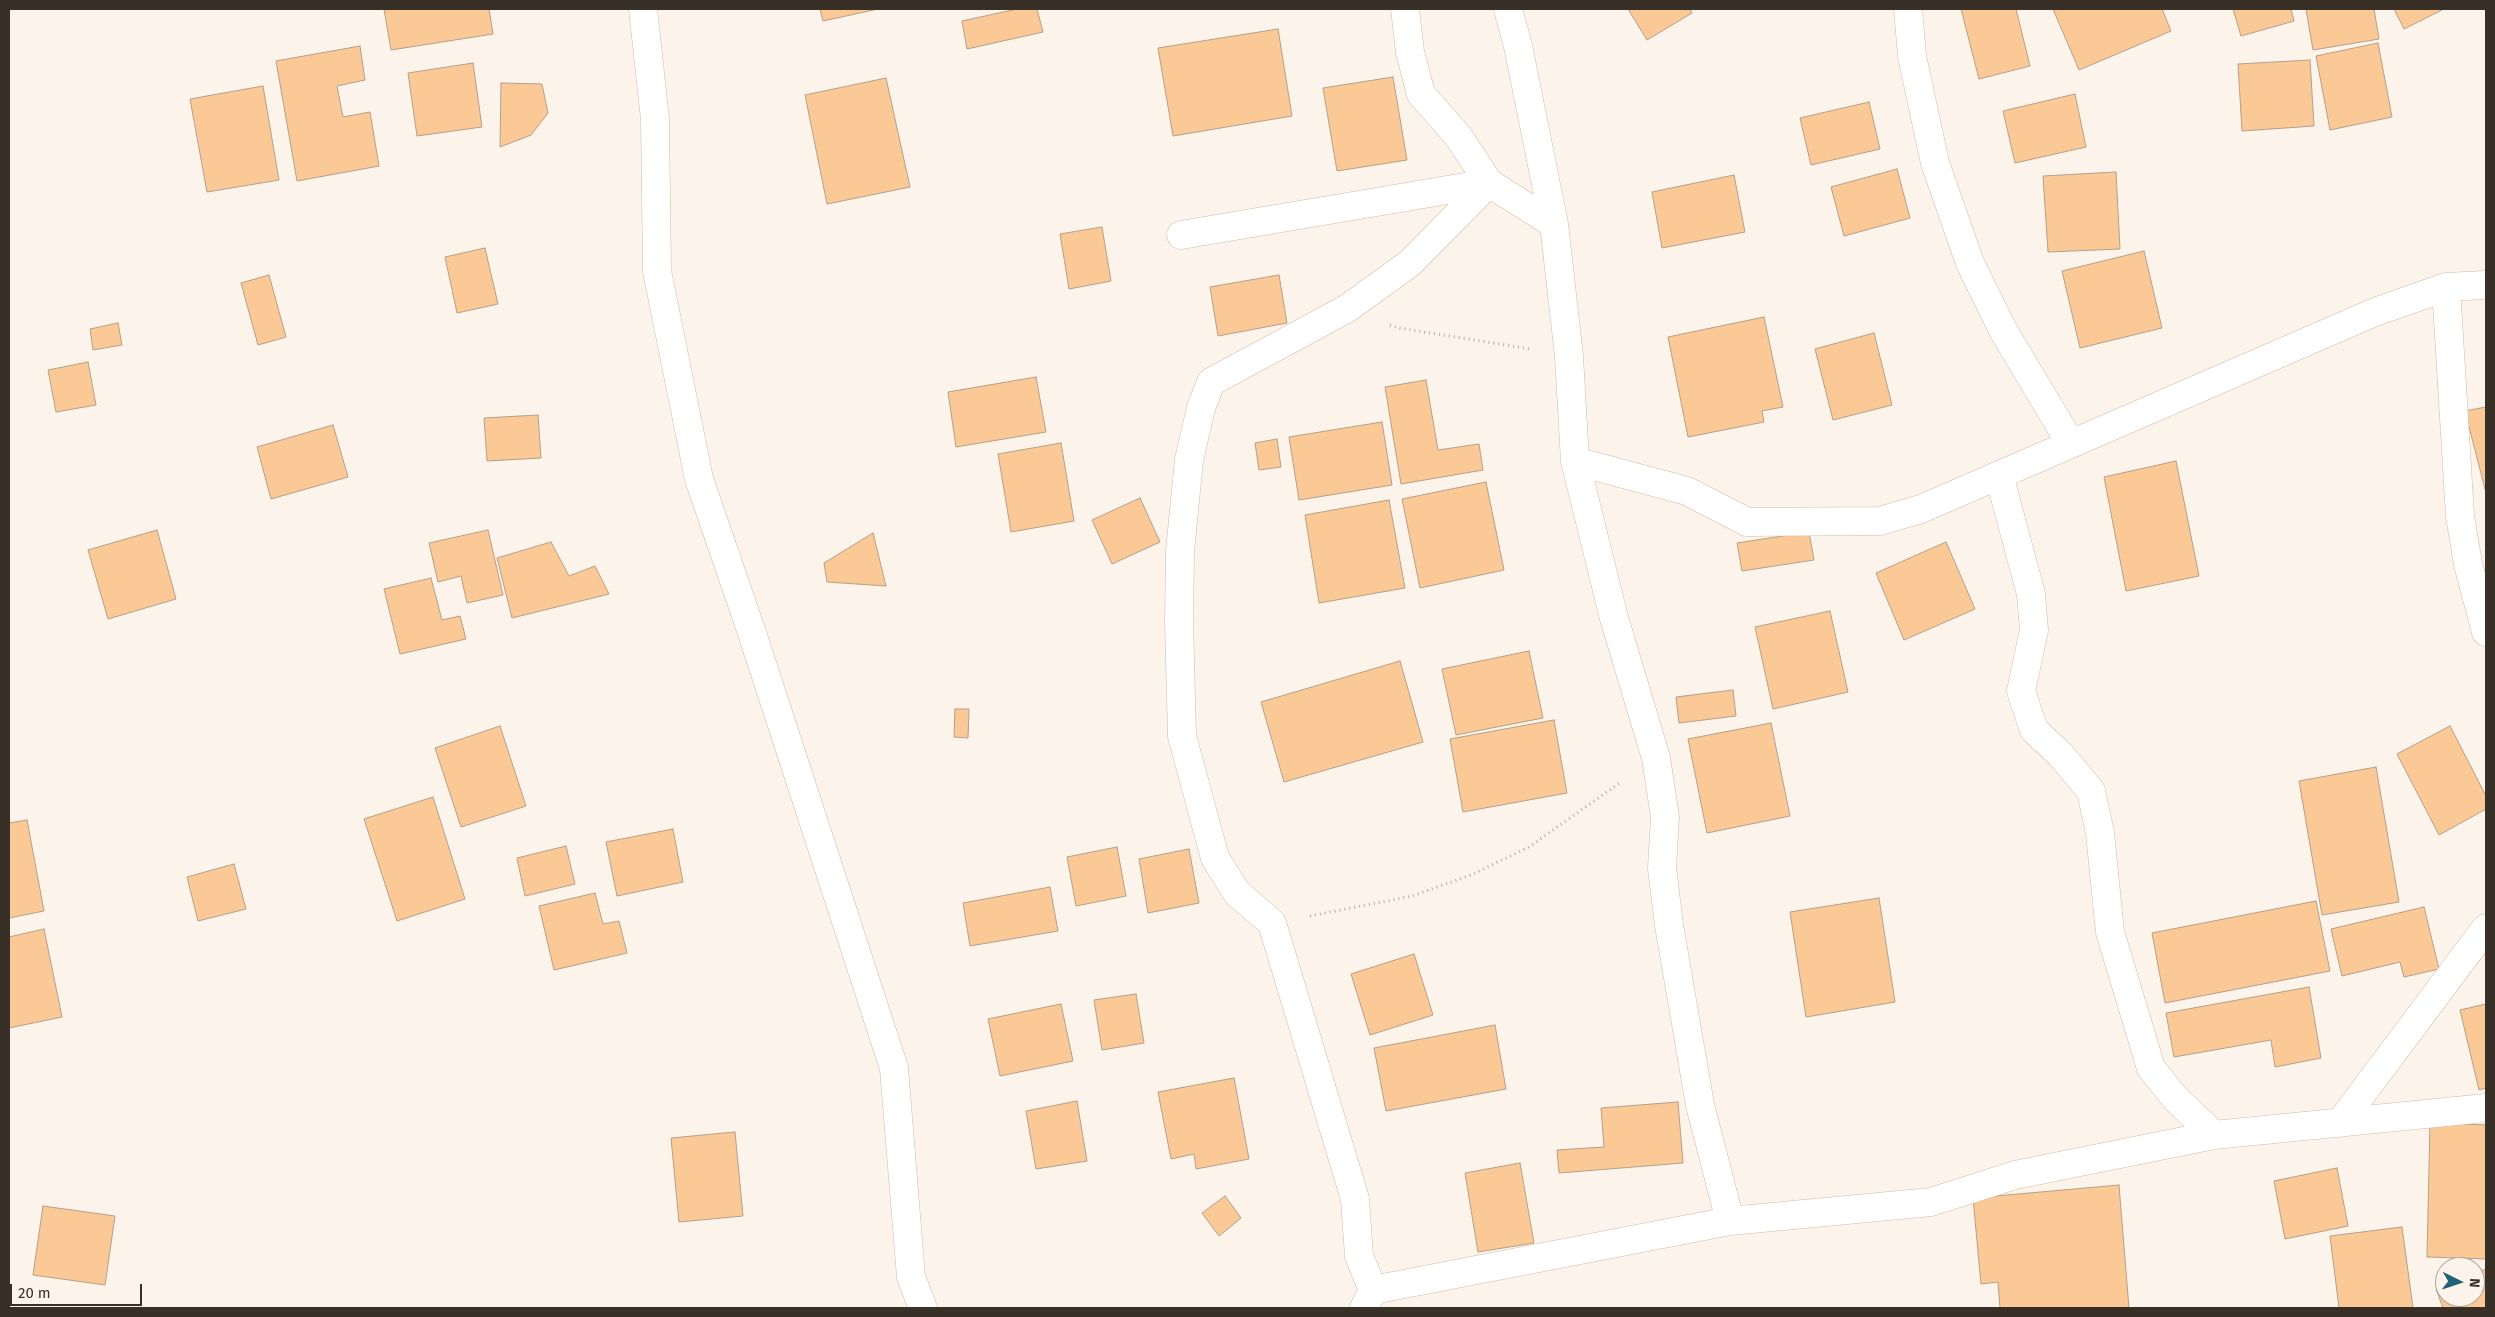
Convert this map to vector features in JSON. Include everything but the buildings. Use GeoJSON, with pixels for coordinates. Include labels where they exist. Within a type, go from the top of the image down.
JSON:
{"type":"FeatureCollection","features":[{"type":"Feature","properties":{"kind":"street"},"geometry":{"type":"LineString","coordinates":[[642,9],[655,120],[657,271],[699,480],[754,639],[894,1068],[911,1277],[923,1308]]}},
{"type":"Feature","properties":{"kind":"street"},"geometry":{"type":"LineString","coordinates":[[1405,9],[1410,52],[1421,94],[1458,136],[1489,183],[1554,224]]}},
{"type":"Feature","properties":{"kind":"street"},"geometry":{"type":"LineString","coordinates":[[1508,9],[1518,46],[1554,224],[1569,356],[1575,461],[1614,618],[1656,758],[1665,817],[1662,868],[1670,925],[1700,1105],[1730,1221]]}},
{"type":"Feature","properties":{"kind":"street"},"geometry":{"type":"LineString","coordinates":[[1908,9],[1912,56],[1935,163],[1970,263],[2004,332],[2071,444]]}},
{"type":"Feature","properties":{"kind":"street"},"geometry":{"type":"LineString","coordinates":[[1181,235],[1489,183]]}},
{"type":"Feature","properties":{"kind":"street"},"geometry":{"type":"LineString","coordinates":[[1489,183],[1410,263],[1348,308],[1211,382],[1201,408],[1189,460],[1180,551],[1179,621],[1182,736],[1215,858],[1237,893],[1272,923],[1355,1199],[1359,1256],[1369,1299],[1730,1221],[1931,1202],[2015,1175],[2214,1135],[2486,1108]]}},
{"type":"Feature","properties":{"kind":"street"},"geometry":{"type":"LineString","coordinates":[[1575,461],[1687,491],[1747,522],[1880,521],[1921,509],[2375,312],[2446,287],[2486,285]]}},
{"type":"Feature","properties":{"kind":"street"},"geometry":{"type":"LineString","coordinates":[[2446,287],[2460,516],[2468,564],[2486,632]]}},
{"type":"Feature","properties":{"kind":"street"},"geometry":{"type":"LineString","coordinates":[[1999,475],[2031,594],[2034,630],[2021,691],[2034,730],[2060,754],[2091,792],[2100,833],[2110,932],[2151,1068],[2175,1098],[2214,1135]]}},
{"type":"Feature","properties":{"kind":"street"},"geometry":{"type":"LineString","coordinates":[[2340,1123],[2486,928]]}},
{"type":"Feature","properties":{"kind":"path"},"geometry":{"type":"LineString","coordinates":[[1348,308],[1398,328],[1569,356]]}},
{"type":"Feature","properties":{"kind":"path"},"geometry":{"type":"LineString","coordinates":[[1272,923],[1412,896],[1471,875],[1529,847],[1656,758]]}}]}
